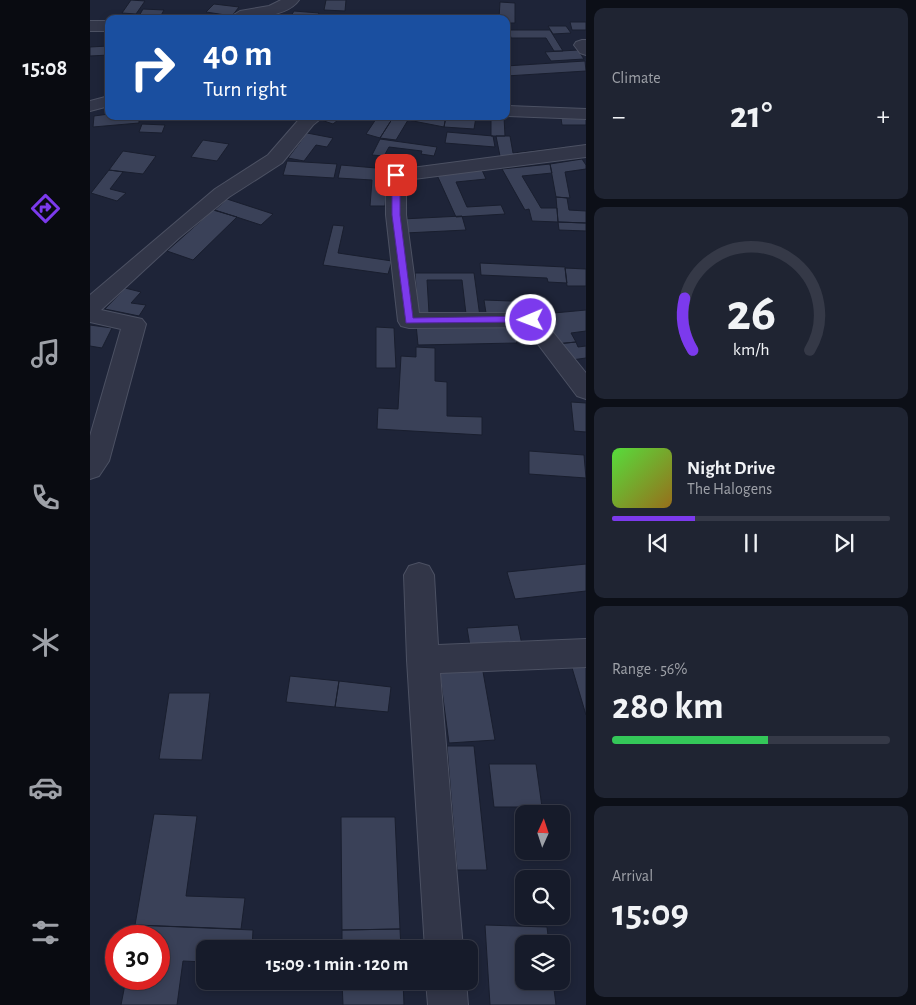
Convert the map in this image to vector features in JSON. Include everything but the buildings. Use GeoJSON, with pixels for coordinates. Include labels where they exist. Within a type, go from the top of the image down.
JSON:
{"type":"FeatureCollection","features":[{"type":"Feature","properties":{"kind":"street"},"geometry":{"type":"LineString","coordinates":[[243,15],[273,10],[292,0]]}},
{"type":"Feature","properties":{"kind":"street"},"geometry":{"type":"LineString","coordinates":[[90,26],[105,26]]}},
{"type":"Feature","properties":{"kind":"street"},"geometry":{"type":"LineString","coordinates":[[586,44],[582,45],[586,50]]}},
{"type":"Feature","properties":{"kind":"street"},"geometry":{"type":"LineString","coordinates":[[90,106],[105,103]]}},
{"type":"Feature","properties":{"kind":"street"},"geometry":{"type":"LineString","coordinates":[[510,111],[586,114]]}},
{"type":"Feature","properties":{"kind":"street"},"geometry":{"type":"LineString","coordinates":[[90,307],[172,234],[222,193],[275,159],[309,120]]}},
{"type":"Feature","properties":{"kind":"street"},"geometry":{"type":"LineString","coordinates":[[586,151],[396,175],[396,215],[409,321],[531,320],[586,390]]}},
{"type":"Feature","properties":{"kind":"street"},"geometry":{"type":"LineString","coordinates":[[90,315],[134,324],[96,461],[90,469]]}},
{"type":"Feature","properties":{"kind":"street"},"geometry":{"type":"LineString","coordinates":[[419,574],[423,660],[443,940]]}},
{"type":"Feature","properties":{"kind":"street"},"geometry":{"type":"LineString","coordinates":[[423,660],[586,654]]}},
{"type":"Feature","properties":{"kind":"street"},"geometry":{"type":"LineString","coordinates":[[447,990],[448,1005]]}},
{"type":"Feature","properties":{"kind":"route"},"geometry":{"type":"LineString","coordinates":[[396,175],[396,215],[409,321],[531,320]]}}]}
